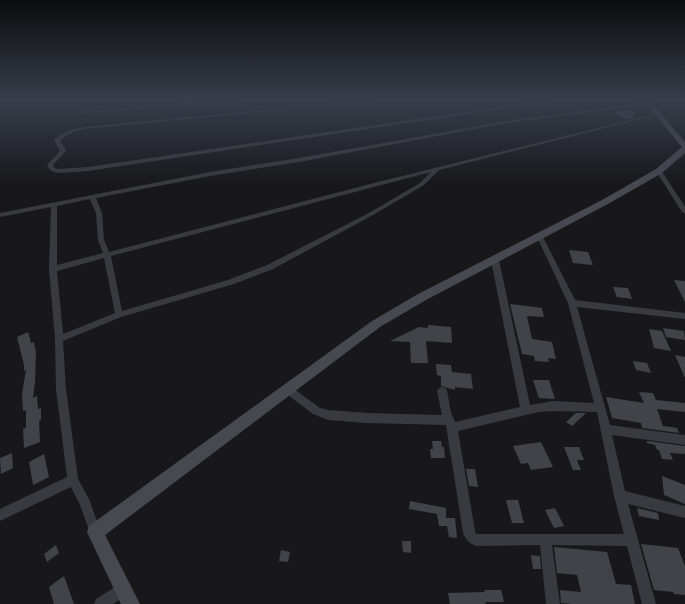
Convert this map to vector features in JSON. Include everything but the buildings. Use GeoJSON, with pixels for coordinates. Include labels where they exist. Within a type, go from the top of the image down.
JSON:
{"type":"FeatureCollection","features":[{"type":"Feature","properties":{"kind":"street"},"geometry":{"type":"LineString","coordinates":[[83,128],[69,132],[57,140],[64,151],[50,165],[52,169],[88,169],[367,128]]}},
{"type":"Feature","properties":{"kind":"street"},"geometry":{"type":"LineString","coordinates":[[0,215],[54,206],[210,174],[299,160],[473,128]]}},
{"type":"Feature","properties":{"kind":"street"},"geometry":{"type":"LineString","coordinates":[[54,269],[376,184],[598,128]]}},
{"type":"Feature","properties":{"kind":"street"},"geometry":{"type":"LineString","coordinates":[[95,532],[376,324],[422,297],[540,237],[659,171],[685,148],[670,128]]}},
{"type":"Feature","properties":{"kind":"street"},"geometry":{"type":"LineString","coordinates":[[59,339],[119,315],[231,282],[270,266],[371,214],[422,184],[437,169]]}},
{"type":"Feature","properties":{"kind":"street"},"geometry":{"type":"LineString","coordinates":[[659,171],[685,212]]}},
{"type":"Feature","properties":{"kind":"street"},"geometry":{"type":"LineString","coordinates":[[92,197],[99,213],[101,240],[107,255],[119,315]]}},
{"type":"Feature","properties":{"kind":"street"},"geometry":{"type":"LineString","coordinates":[[54,206],[54,269],[61,388],[73,480],[85,503],[95,532],[131,604]]}},
{"type":"Feature","properties":{"kind":"street"},"geometry":{"type":"LineString","coordinates":[[540,237],[572,303],[606,429],[620,496],[649,604]]}},
{"type":"Feature","properties":{"kind":"street"},"geometry":{"type":"LineString","coordinates":[[495,260],[526,410]]}},
{"type":"Feature","properties":{"kind":"street"},"geometry":{"type":"LineString","coordinates":[[572,303],[685,316]]}},
{"type":"Feature","properties":{"kind":"street"},"geometry":{"type":"LineString","coordinates":[[287,389],[317,411],[328,415],[450,424],[553,406],[600,408]]}},
{"type":"Feature","properties":{"kind":"street"},"geometry":{"type":"LineString","coordinates":[[442,391],[450,424],[469,533],[472,538],[476,540],[631,540]]}},
{"type":"Feature","properties":{"kind":"street"},"geometry":{"type":"LineString","coordinates":[[606,429],[685,440]]}},
{"type":"Feature","properties":{"kind":"street"},"geometry":{"type":"LineString","coordinates":[[0,515],[73,480]]}},
{"type":"Feature","properties":{"kind":"street"},"geometry":{"type":"LineString","coordinates":[[620,496],[685,512]]}},
{"type":"Feature","properties":{"kind":"street"},"geometry":{"type":"LineString","coordinates":[[545,539],[553,604]]}},
{"type":"Feature","properties":{"kind":"street"},"geometry":{"type":"LineString","coordinates":[[101,604],[123,589]]}}]}
